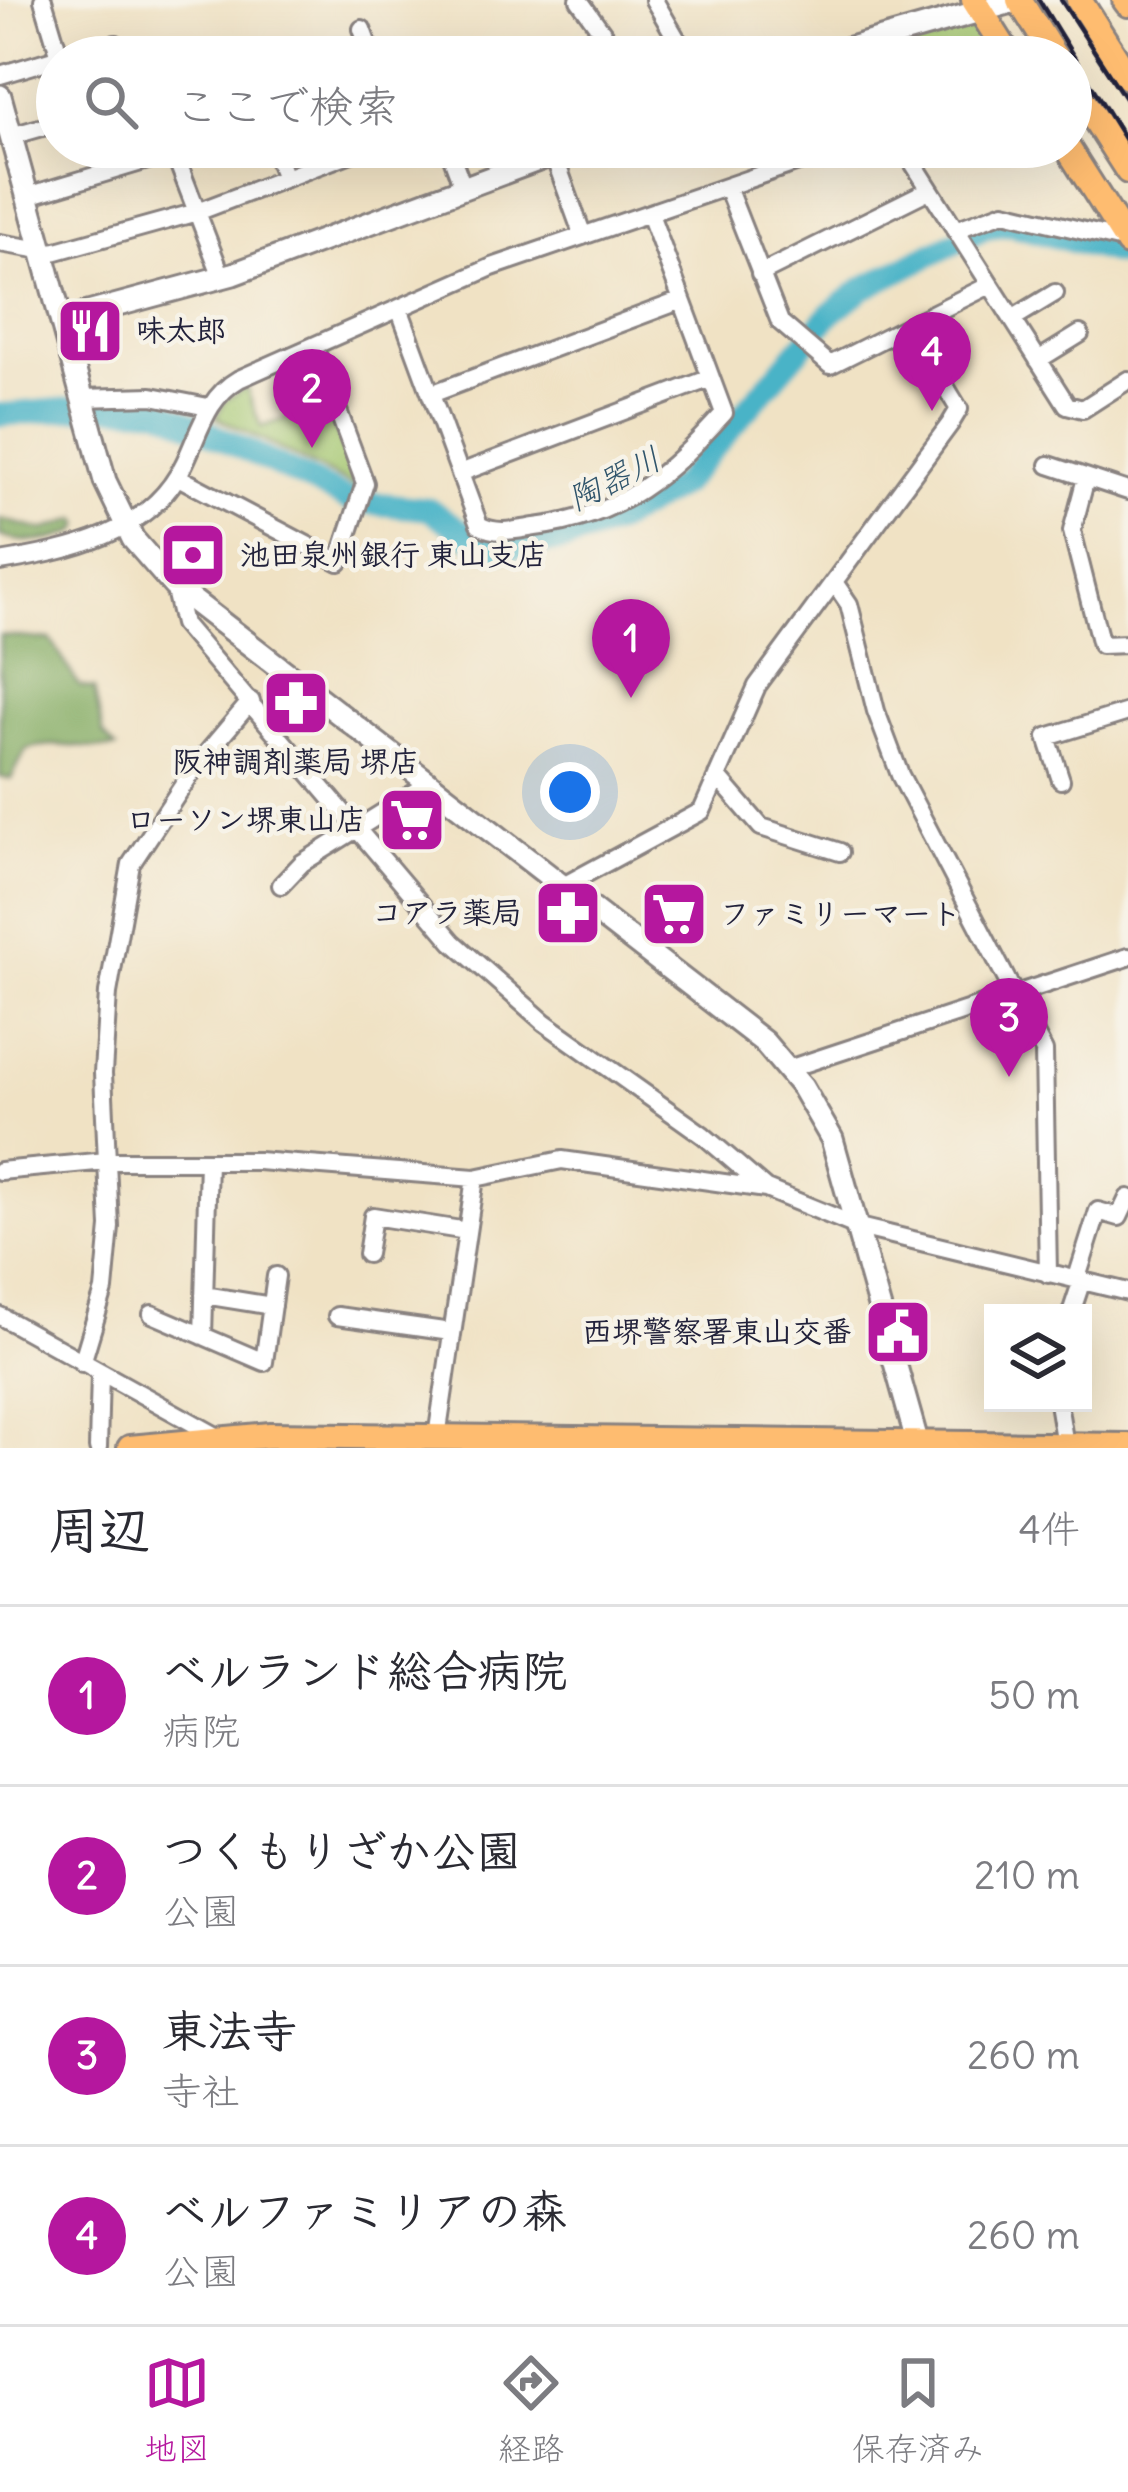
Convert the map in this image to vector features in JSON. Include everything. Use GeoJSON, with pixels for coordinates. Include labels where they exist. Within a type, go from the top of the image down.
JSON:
{"type":"FeatureCollection","features":[{"type":"Feature","properties":{"kind":"main road"},"geometry":{"type":"LineString","coordinates":[[1079,0],[1128,77]]}},
{"type":"Feature","properties":{"kind":"main road"},"geometry":{"type":"LineString","coordinates":[[1021,3],[1042,36]]}},
{"type":"Feature","properties":{"kind":"main road"},"geometry":{"type":"LineString","coordinates":[[977,4],[997,36]]}},
{"type":"Feature","properties":{"kind":"main road"},"geometry":{"type":"LineString","coordinates":[[1092,115],[1128,171]]}},
{"type":"Feature","properties":{"kind":"main road"},"geometry":{"type":"LineString","coordinates":[[1080,168],[1127,242]]}},
{"type":"Feature","properties":{"kind":"main road"},"geometry":{"type":"LineString","coordinates":[[130,1448],[221,1438],[1128,1447]]}},
{"type":"Feature","properties":{"kind":"street"},"geometry":{"type":"LineString","coordinates":[[43,0],[53,36]]}},
{"type":"Feature","properties":{"kind":"street"},"geometry":{"type":"LineString","coordinates":[[579,0],[605,36]]}},
{"type":"Feature","properties":{"kind":"street"},"geometry":{"type":"LineString","coordinates":[[654,0],[675,36]]}},
{"type":"Feature","properties":{"kind":"street"},"geometry":{"type":"LineString","coordinates":[[890,36],[977,4],[1021,3]]}},
{"type":"Feature","properties":{"kind":"street"},"geometry":{"type":"LineString","coordinates":[[362,29],[363,36]]}},
{"type":"Feature","properties":{"kind":"street"},"geometry":{"type":"LineString","coordinates":[[0,75],[36,64]]}},
{"type":"Feature","properties":{"kind":"street"},"geometry":{"type":"LineString","coordinates":[[0,96],[9,149],[28,196],[105,481],[127,527],[174,586],[565,885],[764,1042],[788,1069],[832,1139],[918,1445]]}},
{"type":"Feature","properties":{"kind":"street"},"geometry":{"type":"LineString","coordinates":[[9,149],[36,134]]}},
{"type":"Feature","properties":{"kind":"street"},"geometry":{"type":"LineString","coordinates":[[28,196],[118,168]]}},
{"type":"Feature","properties":{"kind":"street"},"geometry":{"type":"LineString","coordinates":[[184,168],[222,277]]}},
{"type":"Feature","properties":{"kind":"street"},"geometry":{"type":"LineString","coordinates":[[281,168],[285,178]]}},
{"type":"Feature","properties":{"kind":"street"},"geometry":{"type":"LineString","coordinates":[[0,243],[43,255],[197,212],[306,168]]}},
{"type":"Feature","properties":{"kind":"street"},"geometry":{"type":"LineString","coordinates":[[456,168],[463,187]]}},
{"type":"Feature","properties":{"kind":"street"},"geometry":{"type":"LineString","coordinates":[[62,320],[222,277],[512,168]]}},
{"type":"Feature","properties":{"kind":"street"},"geometry":{"type":"LineString","coordinates":[[564,168],[583,236]]}},
{"type":"Feature","properties":{"kind":"street"},"geometry":{"type":"LineString","coordinates":[[0,562],[127,527],[178,477],[204,419],[238,379],[492,267],[782,168]]}},
{"type":"Feature","properties":{"kind":"street"},"geometry":{"type":"LineString","coordinates":[[916,168],[1067,405],[1083,409],[1128,380]]}},
{"type":"Feature","properties":{"kind":"street"},"geometry":{"type":"LineString","coordinates":[[727,187],[780,322],[830,365],[990,285]]}},
{"type":"Feature","properties":{"kind":"street"},"geometry":{"type":"LineString","coordinates":[[760,274],[929,190]]}},
{"type":"Feature","properties":{"kind":"street"},"geometry":{"type":"LineString","coordinates":[[959,237],[1004,212],[1127,242]]}},
{"type":"Feature","properties":{"kind":"street"},"geometry":{"type":"LineString","coordinates":[[399,308],[479,525],[487,530],[583,519],[649,486],[686,456],[724,413],[650,214]]}},
{"type":"Feature","properties":{"kind":"street"},"geometry":{"type":"LineString","coordinates":[[1012,319],[1055,292]]}},
{"type":"Feature","properties":{"kind":"street"},"geometry":{"type":"LineString","coordinates":[[431,394],[682,300]]}},
{"type":"Feature","properties":{"kind":"street"},"geometry":{"type":"LineString","coordinates":[[565,885],[702,811],[757,686],[836,584],[959,409],[908,327]]}},
{"type":"Feature","properties":{"kind":"street"},"geometry":{"type":"LineString","coordinates":[[1038,360],[1080,334]]}},
{"type":"Feature","properties":{"kind":"street"},"geometry":{"type":"LineString","coordinates":[[178,477],[339,562],[365,483],[314,346]]}},
{"type":"Feature","properties":{"kind":"street"},"geometry":{"type":"LineString","coordinates":[[460,473],[711,378]]}},
{"type":"Feature","properties":{"kind":"street"},"geometry":{"type":"LineString","coordinates":[[84,406],[152,396],[204,419]]}},
{"type":"Feature","properties":{"kind":"street"},"geometry":{"type":"LineString","coordinates":[[1049,465],[1128,491]]}},
{"type":"Feature","properties":{"kind":"street"},"geometry":{"type":"LineString","coordinates":[[1086,478],[1073,540],[1101,645],[1128,644]]}},
{"type":"Feature","properties":{"kind":"street"},"geometry":{"type":"LineString","coordinates":[[836,584],[849,604],[876,711],[900,775],[1044,1051],[1052,1241],[1048,1274]]}},
{"type":"Feature","properties":{"kind":"street"},"geometry":{"type":"LineString","coordinates":[[174,586],[184,624],[357,827],[400,886],[488,976],[628,1085],[703,1135],[766,1189]]}},
{"type":"Feature","properties":{"kind":"street"},"geometry":{"type":"LineString","coordinates":[[82,1363],[104,1290],[103,1073],[108,993],[131,864],[196,766],[251,701]]}},
{"type":"Feature","properties":{"kind":"street"},"geometry":{"type":"LineString","coordinates":[[1060,780],[1047,737],[1128,712]]}},
{"type":"Feature","properties":{"kind":"street"},"geometry":{"type":"LineString","coordinates":[[717,776],[761,827],[840,852]]}},
{"type":"Feature","properties":{"kind":"street"},"geometry":{"type":"LineString","coordinates":[[281,886],[302,863],[430,783]]}},
{"type":"Feature","properties":{"kind":"street"},"geometry":{"type":"LineString","coordinates":[[788,1069],[1128,957]]}},
{"type":"Feature","properties":{"kind":"street"},"geometry":{"type":"LineString","coordinates":[[0,1171],[107,1161],[208,1161],[475,1178],[562,1160],[766,1189],[860,1227],[1128,1292]]}},
{"type":"Feature","properties":{"kind":"street"},"geometry":{"type":"LineString","coordinates":[[203,1336],[208,1161]]}},
{"type":"Feature","properties":{"kind":"street"},"geometry":{"type":"LineString","coordinates":[[429,1441],[475,1178]]}},
{"type":"Feature","properties":{"kind":"street"},"geometry":{"type":"LineString","coordinates":[[1073,1304],[1098,1211],[1120,1217],[1128,1198]]}},
{"type":"Feature","properties":{"kind":"street"},"geometry":{"type":"LineString","coordinates":[[367,1254],[373,1216],[467,1231]]}},
{"type":"Feature","properties":{"kind":"street"},"geometry":{"type":"LineString","coordinates":[[152,1314],[264,1362],[276,1276]]}},
{"type":"Feature","properties":{"kind":"street"},"geometry":{"type":"LineString","coordinates":[[204,1295],[272,1306]]}},
{"type":"Feature","properties":{"kind":"street"},"geometry":{"type":"LineString","coordinates":[[0,1316],[221,1438]]}},
{"type":"Feature","properties":{"kind":"street"},"geometry":{"type":"LineString","coordinates":[[337,1316],[451,1332]]}},
{"type":"Feature","properties":{"kind":"street"},"geometry":{"type":"LineString","coordinates":[[98,1448],[100,1373]]}},
{"type":"Feature","properties":{"kind":"street"},"geometry":{"type":"LineString","coordinates":[[1061,1412],[1070,1446]]}},
{"type":"Feature","properties":{"kind":"green space"},"geometry":{"type":"Polygon","coordinates":[[[959,26],[977,36],[929,36],[959,26]]]}},
{"type":"Feature","properties":{"kind":"green space"},"geometry":{"type":"Polygon","coordinates":[[[246,387],[261,427],[327,405],[358,488],[216,417],[225,401],[246,387]]]}},
{"type":"Feature","properties":{"kind":"green space"},"geometry":{"type":"Polygon","coordinates":[[[0,519],[43,530],[77,519],[81,523],[78,531],[68,535],[30,541],[0,536],[0,519]]]}},
{"type":"Feature","properties":{"kind":"green space"},"geometry":{"type":"Polygon","coordinates":[[[0,635],[51,640],[79,686],[94,689],[103,734],[116,748],[37,747],[26,750],[11,779],[0,777],[0,635]]]}},
{"type":"Feature","properties":{"kind":"waterway","name":"陶器川"},"geometry":{"type":"LineString","coordinates":[[0,415],[105,406],[161,409],[351,501],[429,509],[483,546],[499,549],[562,541],[611,525],[681,485],[829,315],[862,289],[986,227],[1009,224],[1119,254]]}},
{"type":"Feature","properties":{"kind":"railway"},"geometry":{"type":"LineString","coordinates":[[1039,0],[1061,36]]}},
{"type":"Feature","properties":{"kind":"railway"},"geometry":{"type":"LineString","coordinates":[[1061,0],[1084,36]]}},
{"type":"Feature","properties":{"kind":"railway"},"geometry":{"type":"LineString","coordinates":[[1092,48],[1128,103]]}},
{"type":"Feature","properties":{"kind":"railway"},"geometry":{"type":"LineString","coordinates":[[1092,86],[1128,145]]}},
{"type":"Feature","properties":{"kind":"place","name":"味太郎"},"geometry":{"type":"Point","coordinates":[90,331]}},
{"type":"Feature","properties":{"kind":"place","name":"ベルファミリアの森"},"geometry":{"type":"Point","coordinates":[932,411]}},
{"type":"Feature","properties":{"kind":"place","name":"つくもりざか公園"},"geometry":{"type":"Point","coordinates":[312,448]}},
{"type":"Feature","properties":{"kind":"place","name":"池田泉州銀行 東山支店"},"geometry":{"type":"Point","coordinates":[193,555]}},
{"type":"Feature","properties":{"kind":"place","name":"ベルランド総合病院"},"geometry":{"type":"Point","coordinates":[631,698]}},
{"type":"Feature","properties":{"kind":"place","name":"阪神調剤薬局 堺店"},"geometry":{"type":"Point","coordinates":[296,703]}},
{"type":"Feature","properties":{"kind":"place","name":"ローソン堺東山店"},"geometry":{"type":"Point","coordinates":[412,820]}},
{"type":"Feature","properties":{"kind":"place","name":"コアラ薬局"},"geometry":{"type":"Point","coordinates":[568,913]}},
{"type":"Feature","properties":{"kind":"place","name":"ファミリーマート"},"geometry":{"type":"Point","coordinates":[674,914]}},
{"type":"Feature","properties":{"kind":"place","name":"東法寺"},"geometry":{"type":"Point","coordinates":[1009,1077]}},
{"type":"Feature","properties":{"kind":"place","name":"西堺警察署東山交番"},"geometry":{"type":"Point","coordinates":[898,1332]}}]}
